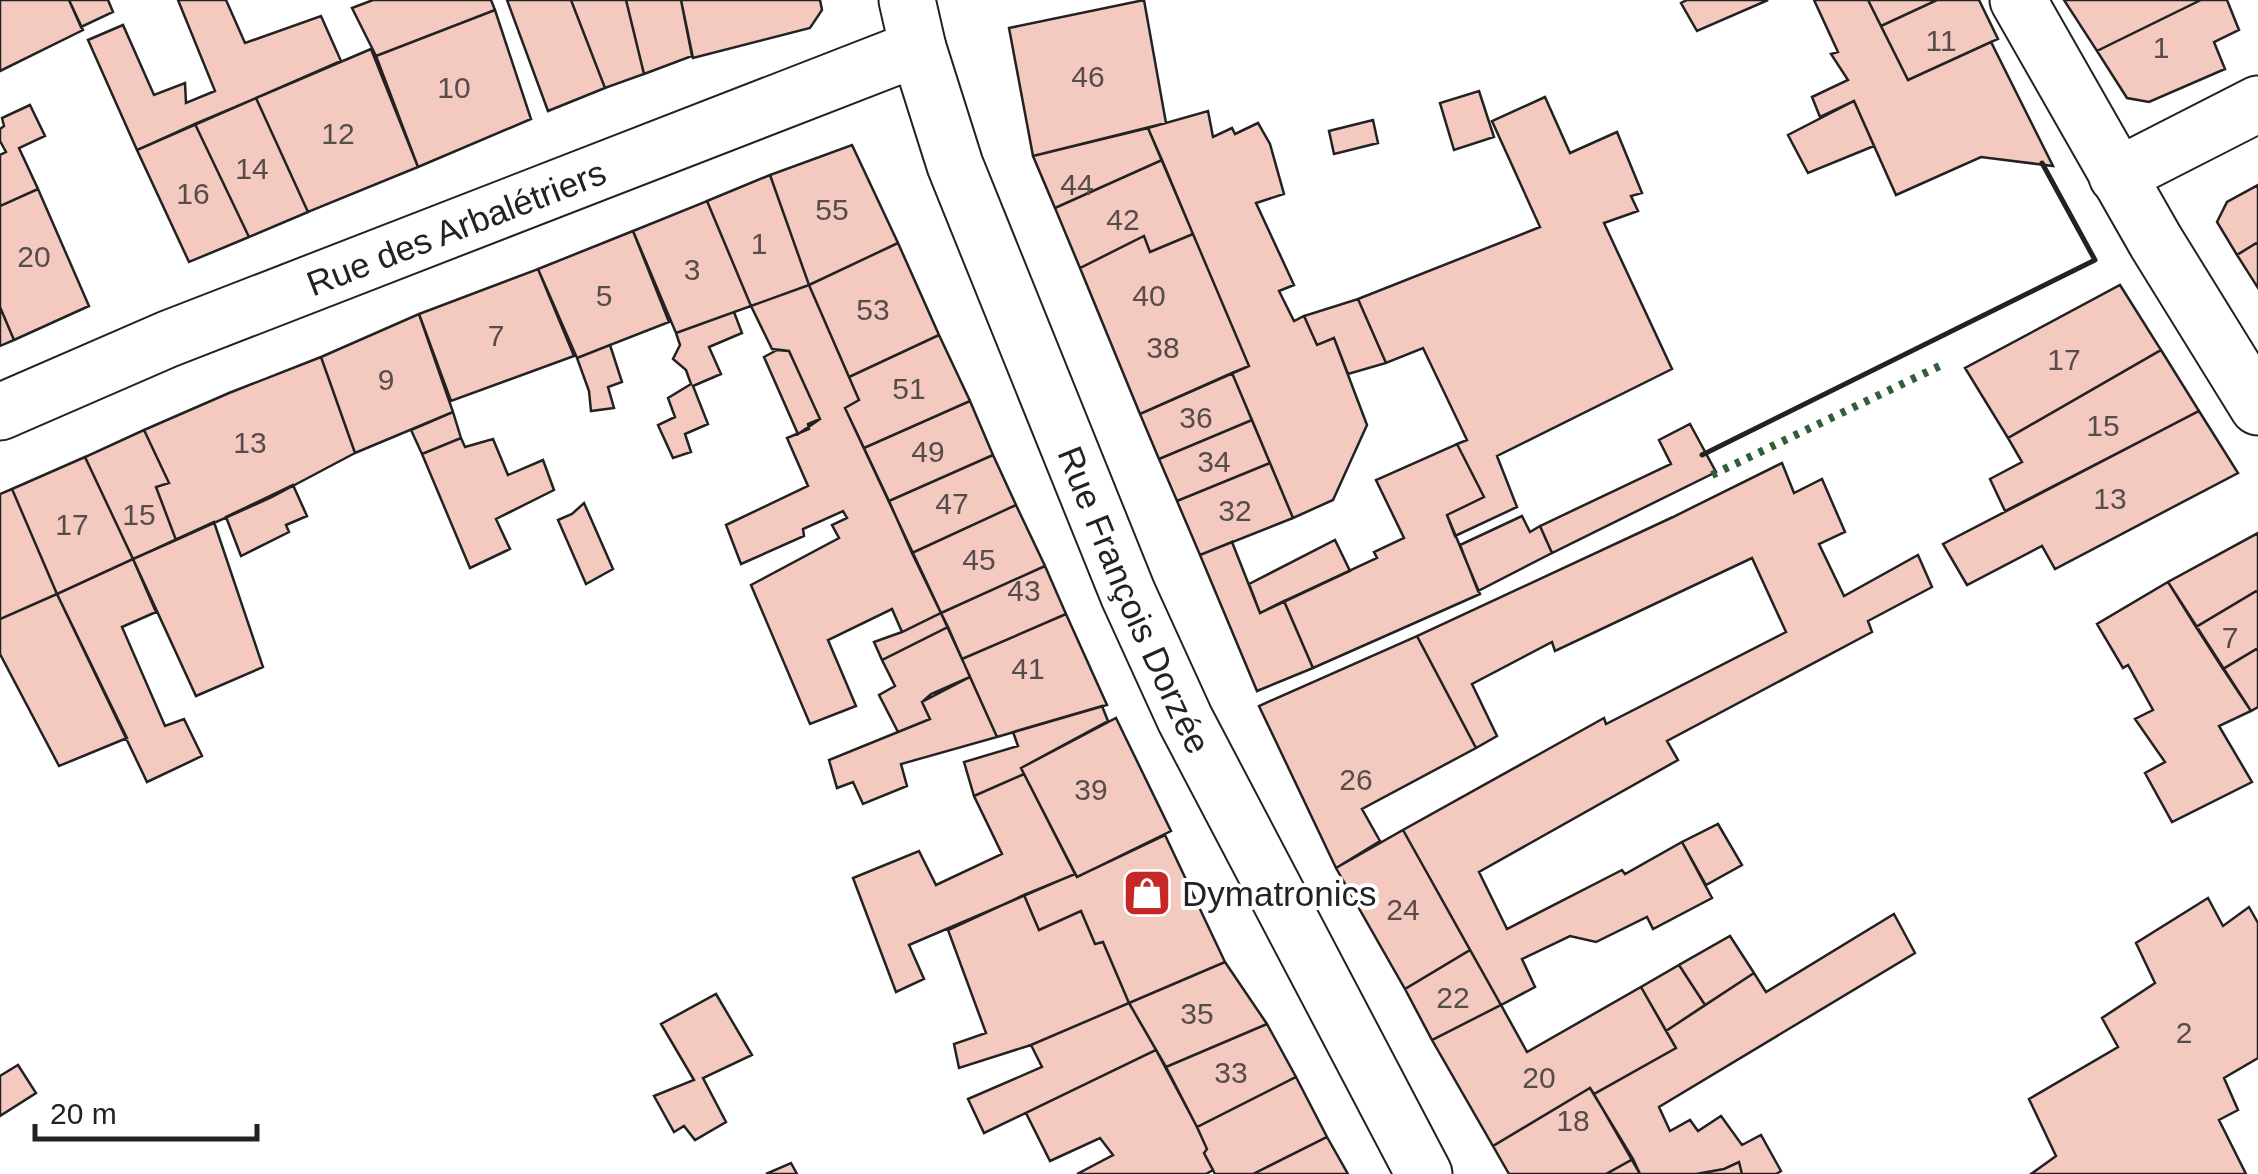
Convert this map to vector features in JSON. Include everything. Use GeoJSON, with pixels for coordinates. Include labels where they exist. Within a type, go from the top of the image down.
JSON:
{"type":"FeatureCollection","features":[{"type":"Feature","properties":{"kind":"street"},"geometry":{"type":"LineString","coordinates":[[2018,0],[2117,176],[2258,406]]}},
{"type":"Feature","properties":{"kind":"street","name":"Rue des Arbalétriers"},"geometry":{"type":"LineString","coordinates":[[0,412],[912,24]]}},
{"type":"Feature","properties":{"kind":"street","name":"Rue François Dorzée"},"geometry":{"type":"LineString","coordinates":[[912,24],[954,164],[1128,594],[1186,720],[1424,1174]]}},
{"type":"Feature","properties":{"kind":"street"},"geometry":{"type":"LineString","coordinates":[[2117,176],[2258,104]]}},
{"type":"Feature","properties":{"kind":"building"},"geometry":{"type":"Polygon","coordinates":[[[0,0],[69,0],[83,30],[0,71],[0,0]]]}},
{"type":"Feature","properties":{"kind":"building"},"geometry":{"type":"Polygon","coordinates":[[[69,0],[108,0],[113,12],[81,27],[69,0]]]}},
{"type":"Feature","properties":{"kind":"building"},"geometry":{"type":"Polygon","coordinates":[[[178,0],[226,0],[245,43],[321,16],[341,61],[137,150],[88,40],[123,25],[154,95],[185,83],[186,103],[215,91],[178,0]]]}},
{"type":"Feature","properties":{"kind":"building"},"geometry":{"type":"Polygon","coordinates":[[[373,0],[491,0],[495,10],[376,56],[352,8],[373,0]]]}},
{"type":"Feature","properties":{"kind":"building"},"geometry":{"type":"Polygon","coordinates":[[[507,0],[571,0],[605,88],[548,111],[507,0]]]}},
{"type":"Feature","properties":{"kind":"building"},"geometry":{"type":"Polygon","coordinates":[[[571,0],[626,0],[644,74],[605,88],[571,0]]]}},
{"type":"Feature","properties":{"kind":"building"},"geometry":{"type":"Polygon","coordinates":[[[626,0],[681,0],[692,56],[644,74],[626,0]]]}},
{"type":"Feature","properties":{"kind":"building"},"geometry":{"type":"Polygon","coordinates":[[[681,0],[820,0],[822,10],[810,28],[693,58],[681,0]]]}},
{"type":"Feature","properties":{"kind":"building"},"geometry":{"type":"Polygon","coordinates":[[[1144,0],[1166,123],[1033,156],[1009,28],[1144,0]]]}},
{"type":"Feature","properties":{"kind":"building"},"geometry":{"type":"Polygon","coordinates":[[[1768,0],[1697,31],[1681,3],[1768,0]]]}},
{"type":"Feature","properties":{"kind":"building"},"geometry":{"type":"Polygon","coordinates":[[[1814,0],[1868,0],[1908,80],[1991,42],[2053,166],[1981,157],[1896,195],[1854,101],[1820,117],[1812,97],[1848,80],[1831,54],[1838,52],[1814,0]]]}},
{"type":"Feature","properties":{"kind":"building"},"geometry":{"type":"Polygon","coordinates":[[[1868,0],[1937,0],[1881,26],[1868,0]]]}},
{"type":"Feature","properties":{"kind":"building"},"geometry":{"type":"Polygon","coordinates":[[[1937,0],[1979,0],[1998,39],[1908,80],[1881,26],[1937,0]]]}},
{"type":"Feature","properties":{"kind":"building"},"geometry":{"type":"Polygon","coordinates":[[[2064,0],[2201,0],[2097,51],[2064,0]]]}},
{"type":"Feature","properties":{"kind":"building"},"geometry":{"type":"Polygon","coordinates":[[[2201,0],[2227,0],[2239,30],[2214,42],[2225,69],[2149,102],[2127,98],[2097,51],[2201,0]]]}},
{"type":"Feature","properties":{"kind":"building"},"geometry":{"type":"Polygon","coordinates":[[[495,10],[531,119],[418,167],[376,56],[495,10]]]}},
{"type":"Feature","properties":{"kind":"building"},"geometry":{"type":"Polygon","coordinates":[[[371,49],[418,167],[308,212],[256,98],[371,49]]]}},
{"type":"Feature","properties":{"kind":"building"},"geometry":{"type":"Polygon","coordinates":[[[1479,91],[1494,137],[1454,150],[1440,103],[1479,91]]]}},
{"type":"Feature","properties":{"kind":"building"},"geometry":{"type":"Polygon","coordinates":[[[1545,97],[1570,153],[1617,132],[1642,193],[1631,196],[1638,211],[1604,223],[1672,369],[1497,456],[1517,507],[1455,536],[1447,515],[1484,497],[1457,444],[1467,440],[1423,348],[1386,363],[1358,299],[1540,227],[1492,121],[1545,97]]]}},
{"type":"Feature","properties":{"kind":"building"},"geometry":{"type":"Polygon","coordinates":[[[256,98],[308,212],[249,237],[195,124],[256,98]]]}},
{"type":"Feature","properties":{"kind":"building"},"geometry":{"type":"Polygon","coordinates":[[[1854,101],[1874,146],[1808,173],[1788,135],[1854,101]]]}},
{"type":"Feature","properties":{"kind":"building"},"geometry":{"type":"Polygon","coordinates":[[[30,105],[45,136],[19,148],[38,189],[0,206],[0,155],[6,152],[0,141],[2,118],[30,105]]]}},
{"type":"Feature","properties":{"kind":"building"},"geometry":{"type":"Polygon","coordinates":[[[1208,111],[1213,137],[1232,128],[1235,134],[1258,123],[1270,144],[1284,194],[1256,203],[1294,285],[1279,291],[1294,321],[1304,316],[1317,345],[1334,338],[1367,425],[1333,500],[1293,518],[1232,373],[1249,366],[1148,128],[1208,111]]]}},
{"type":"Feature","properties":{"kind":"building"},"geometry":{"type":"Polygon","coordinates":[[[1373,120],[1378,143],[1334,154],[1329,131],[1373,120]]]}},
{"type":"Feature","properties":{"kind":"building"},"geometry":{"type":"Polygon","coordinates":[[[195,124],[249,237],[189,262],[137,150],[195,124]]]}},
{"type":"Feature","properties":{"kind":"building"},"geometry":{"type":"Polygon","coordinates":[[[1148,128],[1162,160],[1055,208],[1033,156],[1148,128]]]}},
{"type":"Feature","properties":{"kind":"building"},"geometry":{"type":"Polygon","coordinates":[[[852,145],[898,243],[809,285],[770,175],[852,145]]]}},
{"type":"Feature","properties":{"kind":"building"},"geometry":{"type":"Polygon","coordinates":[[[1162,160],[1193,234],[1150,252],[1144,236],[1080,268],[1055,208],[1162,160]]]}},
{"type":"Feature","properties":{"kind":"building"},"geometry":{"type":"Polygon","coordinates":[[[770,175],[809,285],[751,306],[707,201],[770,175]]]}},
{"type":"Feature","properties":{"kind":"building"},"geometry":{"type":"Polygon","coordinates":[[[2258,185],[2258,242],[2237,255],[2217,222],[2227,202],[2258,185]]]}},
{"type":"Feature","properties":{"kind":"building"},"geometry":{"type":"Polygon","coordinates":[[[38,189],[89,306],[14,340],[0,307],[0,206],[38,189]]]}},
{"type":"Feature","properties":{"kind":"building"},"geometry":{"type":"Polygon","coordinates":[[[707,201],[751,306],[676,333],[633,231],[707,201]]]}},
{"type":"Feature","properties":{"kind":"building"},"geometry":{"type":"Polygon","coordinates":[[[633,231],[669,322],[577,358],[538,269],[633,231]]]}},
{"type":"Feature","properties":{"kind":"building"},"geometry":{"type":"Polygon","coordinates":[[[1193,234],[1249,366],[1140,414],[1080,268],[1144,236],[1150,252],[1193,234]]]}},
{"type":"Feature","properties":{"kind":"building"},"geometry":{"type":"Polygon","coordinates":[[[2258,242],[2258,288],[2237,255],[2258,242]]]}},
{"type":"Feature","properties":{"kind":"building"},"geometry":{"type":"Polygon","coordinates":[[[898,243],[939,335],[849,377],[809,285],[898,243]]]}},
{"type":"Feature","properties":{"kind":"building"},"geometry":{"type":"Polygon","coordinates":[[[538,269],[574,356],[451,401],[419,314],[538,269]]]}},
{"type":"Feature","properties":{"kind":"building"},"geometry":{"type":"Polygon","coordinates":[[[809,285],[859,400],[845,408],[941,613],[902,632],[892,609],[828,640],[856,706],[810,724],[751,585],[839,538],[832,525],[847,518],[843,511],[803,529],[804,536],[741,564],[726,525],[808,486],[787,438],[809,429],[808,424],[820,419],[789,351],[772,349],[751,306],[809,285]]]}},
{"type":"Feature","properties":{"kind":"building"},"geometry":{"type":"Polygon","coordinates":[[[2120,285],[2161,350],[2008,438],[1965,368],[2120,285]]]}},
{"type":"Feature","properties":{"kind":"building"},"geometry":{"type":"Polygon","coordinates":[[[1358,299],[1386,363],[1348,374],[1334,338],[1317,345],[1304,316],[1358,299]]]}},
{"type":"Feature","properties":{"kind":"building"},"geometry":{"type":"Polygon","coordinates":[[[0,307],[14,340],[0,346],[0,307]]]}},
{"type":"Feature","properties":{"kind":"building"},"geometry":{"type":"Polygon","coordinates":[[[734,312],[742,333],[709,347],[721,374],[693,386],[708,424],[685,434],[691,452],[673,458],[658,425],[675,417],[668,398],[691,384],[686,370],[673,359],[680,345],[676,333],[734,312]]]}},
{"type":"Feature","properties":{"kind":"building"},"geometry":{"type":"Polygon","coordinates":[[[419,314],[453,412],[355,453],[321,357],[419,314]]]}},
{"type":"Feature","properties":{"kind":"building"},"geometry":{"type":"Polygon","coordinates":[[[939,335],[970,401],[864,448],[845,408],[859,400],[849,377],[939,335]]]}},
{"type":"Feature","properties":{"kind":"building"},"geometry":{"type":"Polygon","coordinates":[[[610,345],[622,382],[608,387],[614,408],[591,411],[589,391],[577,358],[610,345]]]}},
{"type":"Feature","properties":{"kind":"building"},"geometry":{"type":"Polygon","coordinates":[[[777,350],[789,351],[820,419],[798,434],[764,357],[777,350]]]}},
{"type":"Feature","properties":{"kind":"building"},"geometry":{"type":"Polygon","coordinates":[[[2161,350],[2199,411],[2005,511],[1990,479],[2022,462],[2008,438],[2161,350]]]}},
{"type":"Feature","properties":{"kind":"building"},"geometry":{"type":"Polygon","coordinates":[[[321,357],[355,453],[272,497],[176,540],[156,487],[169,483],[144,430],[321,357]]]}},
{"type":"Feature","properties":{"kind":"building"},"geometry":{"type":"Polygon","coordinates":[[[1232,373],[1252,420],[1159,459],[1140,414],[1232,373]]]}},
{"type":"Feature","properties":{"kind":"building"},"geometry":{"type":"Polygon","coordinates":[[[970,401],[993,455],[889,501],[864,448],[970,401]]]}},
{"type":"Feature","properties":{"kind":"building"},"geometry":{"type":"Polygon","coordinates":[[[2199,411],[2238,473],[2055,569],[2042,546],[1967,585],[1943,544],[2199,411]]]}},
{"type":"Feature","properties":{"kind":"building"},"geometry":{"type":"Polygon","coordinates":[[[453,412],[461,438],[422,454],[411,430],[453,412]]]}},
{"type":"Feature","properties":{"kind":"building"},"geometry":{"type":"Polygon","coordinates":[[[1252,420],[1270,463],[1177,501],[1159,459],[1252,420]]]}},
{"type":"Feature","properties":{"kind":"building"},"geometry":{"type":"Polygon","coordinates":[[[1690,424],[1716,472],[1552,553],[1540,526],[1671,464],[1659,440],[1690,424]]]}},
{"type":"Feature","properties":{"kind":"building"},"geometry":{"type":"Polygon","coordinates":[[[144,430],[169,483],[156,487],[176,540],[133,559],[85,457],[144,430]]]}},
{"type":"Feature","properties":{"kind":"building"},"geometry":{"type":"Polygon","coordinates":[[[461,438],[465,447],[493,439],[508,475],[543,460],[554,490],[496,519],[510,549],[470,568],[422,454],[461,438]]]}},
{"type":"Feature","properties":{"kind":"building"},"geometry":{"type":"Polygon","coordinates":[[[1457,444],[1484,497],[1447,515],[1480,594],[1313,668],[1284,601],[1377,558],[1374,552],[1404,538],[1376,480],[1457,444]]]}},
{"type":"Feature","properties":{"kind":"building"},"geometry":{"type":"Polygon","coordinates":[[[993,455],[1016,505],[912,553],[889,501],[993,455]]]}},
{"type":"Feature","properties":{"kind":"building"},"geometry":{"type":"Polygon","coordinates":[[[85,457],[133,559],[57,594],[12,489],[85,457]]]}},
{"type":"Feature","properties":{"kind":"building"},"geometry":{"type":"Polygon","coordinates":[[[1270,463],[1293,518],[1200,555],[1177,501],[1270,463]]]}},
{"type":"Feature","properties":{"kind":"building"},"geometry":{"type":"Polygon","coordinates":[[[1782,463],[1794,493],[1822,479],[1845,532],[1819,544],[1844,596],[1918,555],[1932,587],[1868,621],[1872,632],[1667,741],[1678,760],[1479,872],[1507,929],[1622,870],[1625,874],[1682,842],[1712,898],[1653,929],[1647,917],[1596,942],[1570,936],[1522,959],[1535,987],[1501,1005],[1403,830],[1604,718],[1606,724],[1786,632],[1752,558],[1555,651],[1552,642],[1472,684],[1497,736],[1476,748],[1417,636],[1782,463]]]}},
{"type":"Feature","properties":{"kind":"building"},"geometry":{"type":"Polygon","coordinates":[[[293,485],[307,516],[286,525],[289,532],[241,556],[226,517],[293,485]]]}},
{"type":"Feature","properties":{"kind":"building"},"geometry":{"type":"Polygon","coordinates":[[[12,489],[57,594],[0,619],[0,494],[12,489]]]}},
{"type":"Feature","properties":{"kind":"building"},"geometry":{"type":"Polygon","coordinates":[[[584,503],[613,569],[586,584],[558,520],[584,503]]]}},
{"type":"Feature","properties":{"kind":"building"},"geometry":{"type":"Polygon","coordinates":[[[1016,505],[1045,566],[941,613],[912,553],[1016,505]]]}},
{"type":"Feature","properties":{"kind":"building"},"geometry":{"type":"Polygon","coordinates":[[[1522,516],[1530,532],[1540,526],[1552,553],[1478,591],[1460,545],[1522,516]]]}},
{"type":"Feature","properties":{"kind":"building"},"geometry":{"type":"Polygon","coordinates":[[[214,522],[263,667],[196,696],[133,559],[214,522]]]}},
{"type":"Feature","properties":{"kind":"building"},"geometry":{"type":"Polygon","coordinates":[[[2258,533],[2258,590],[2196,627],[2168,582],[2258,533]]]}},
{"type":"Feature","properties":{"kind":"building"},"geometry":{"type":"Polygon","coordinates":[[[1335,540],[1350,571],[1260,613],[1249,584],[1335,540]]]}},
{"type":"Feature","properties":{"kind":"building"},"geometry":{"type":"Polygon","coordinates":[[[1232,542],[1260,613],[1284,601],[1313,668],[1257,691],[1200,555],[1232,542]]]}},
{"type":"Feature","properties":{"kind":"building"},"geometry":{"type":"Polygon","coordinates":[[[133,559],[156,612],[122,627],[165,726],[184,719],[202,756],[147,782],[57,594],[133,559]]]}},
{"type":"Feature","properties":{"kind":"building"},"geometry":{"type":"Polygon","coordinates":[[[1045,566],[1066,614],[962,659],[941,613],[1045,566]]]}},
{"type":"Feature","properties":{"kind":"building"},"geometry":{"type":"Polygon","coordinates":[[[2168,582],[2251,711],[2219,726],[2252,782],[2172,822],[2145,773],[2165,762],[2135,719],[2153,710],[2128,665],[2123,668],[2097,624],[2168,582]]]}},
{"type":"Feature","properties":{"kind":"building"},"geometry":{"type":"Polygon","coordinates":[[[2258,590],[2258,648],[2223,669],[2196,627],[2258,590]]]}},
{"type":"Feature","properties":{"kind":"building"},"geometry":{"type":"Polygon","coordinates":[[[57,594],[127,738],[59,766],[0,654],[0,619],[57,594]]]}},
{"type":"Feature","properties":{"kind":"building"},"geometry":{"type":"Polygon","coordinates":[[[941,613],[948,627],[882,660],[874,642],[941,613]]]}},
{"type":"Feature","properties":{"kind":"building"},"geometry":{"type":"Polygon","coordinates":[[[1066,614],[1107,705],[997,737],[962,659],[1066,614]]]}},
{"type":"Feature","properties":{"kind":"building"},"geometry":{"type":"Polygon","coordinates":[[[948,627],[970,677],[931,694],[922,702],[930,719],[898,732],[879,695],[895,686],[882,660],[948,627]]]}},
{"type":"Feature","properties":{"kind":"building"},"geometry":{"type":"Polygon","coordinates":[[[1417,636],[1476,748],[1362,809],[1380,841],[1336,868],[1259,706],[1417,636]]]}},
{"type":"Feature","properties":{"kind":"building"},"geometry":{"type":"Polygon","coordinates":[[[2258,648],[2258,707],[2251,711],[2223,669],[2258,648]]]}},
{"type":"Feature","properties":{"kind":"building"},"geometry":{"type":"Polygon","coordinates":[[[970,677],[997,737],[901,764],[907,786],[863,804],[853,782],[837,788],[829,760],[930,719],[922,702],[970,677]]]}},
{"type":"Feature","properties":{"kind":"building"},"geometry":{"type":"Polygon","coordinates":[[[1102,706],[1108,721],[1021,768],[1024,774],[974,796],[964,762],[1018,746],[1013,732],[1102,706]]]}},
{"type":"Feature","properties":{"kind":"building"},"geometry":{"type":"Polygon","coordinates":[[[1116,718],[1171,831],[1077,877],[1021,768],[1116,718]]]}},
{"type":"Feature","properties":{"kind":"building"},"geometry":{"type":"Polygon","coordinates":[[[1024,774],[1075,874],[909,945],[924,979],[896,992],[853,878],[919,851],[936,885],[1002,854],[974,796],[1024,774]]]}},
{"type":"Feature","properties":{"kind":"building"},"geometry":{"type":"Polygon","coordinates":[[[1718,824],[1742,865],[1706,885],[1682,842],[1718,824]]]}},
{"type":"Feature","properties":{"kind":"building"},"geometry":{"type":"Polygon","coordinates":[[[1403,830],[1470,950],[1405,989],[1336,868],[1403,830]]]}},
{"type":"Feature","properties":{"kind":"building"},"geometry":{"type":"Polygon","coordinates":[[[1165,835],[1225,962],[1129,1003],[1103,942],[1095,944],[1081,911],[1039,930],[1024,895],[1075,874],[1077,877],[1165,835]]]}},
{"type":"Feature","properties":{"kind":"building"},"geometry":{"type":"Polygon","coordinates":[[[1024,895],[1039,930],[1081,911],[1095,944],[1103,942],[1129,1003],[1031,1045],[959,1068],[954,1044],[986,1033],[948,930],[1024,895]]]}},
{"type":"Feature","properties":{"kind":"building"},"geometry":{"type":"Polygon","coordinates":[[[2208,898],[2223,926],[2249,907],[2258,923],[2258,1058],[2224,1078],[2238,1110],[2219,1120],[2246,1174],[2031,1174],[2056,1156],[2029,1099],[2118,1047],[2102,1018],[2155,983],[2136,943],[2208,898]]]}},
{"type":"Feature","properties":{"kind":"building"},"geometry":{"type":"Polygon","coordinates":[[[1894,914],[1915,953],[1659,1107],[1670,1131],[1690,1120],[1698,1131],[1721,1116],[1742,1145],[1761,1135],[1781,1171],[1742,1174],[1739,1162],[1696,1174],[1640,1174],[1594,1094],[1676,1048],[1666,1031],[1754,973],[1766,992],[1894,914]]]}},
{"type":"Feature","properties":{"kind":"building"},"geometry":{"type":"Polygon","coordinates":[[[1730,936],[1754,973],[1705,1005],[1679,965],[1730,936]]]}},
{"type":"Feature","properties":{"kind":"building"},"geometry":{"type":"Polygon","coordinates":[[[1470,950],[1501,1005],[1432,1040],[1405,989],[1470,950]]]}},
{"type":"Feature","properties":{"kind":"building"},"geometry":{"type":"Polygon","coordinates":[[[1225,962],[1267,1024],[1166,1067],[1129,1003],[1225,962]]]}},
{"type":"Feature","properties":{"kind":"building"},"geometry":{"type":"Polygon","coordinates":[[[1679,965],[1705,1005],[1666,1031],[1641,987],[1679,965]]]}},
{"type":"Feature","properties":{"kind":"building"},"geometry":{"type":"Polygon","coordinates":[[[1641,987],[1676,1048],[1594,1094],[1590,1088],[1493,1146],[1432,1040],[1501,1005],[1527,1052],[1641,987]]]}},
{"type":"Feature","properties":{"kind":"building"},"geometry":{"type":"Polygon","coordinates":[[[716,994],[752,1055],[703,1078],[726,1122],[695,1140],[684,1126],[674,1132],[654,1096],[694,1080],[661,1024],[716,994]]]}},
{"type":"Feature","properties":{"kind":"building"},"geometry":{"type":"Polygon","coordinates":[[[1129,1003],[1156,1050],[984,1133],[968,1099],[1042,1067],[1031,1045],[1129,1003]]]}},
{"type":"Feature","properties":{"kind":"building"},"geometry":{"type":"Polygon","coordinates":[[[1267,1024],[1296,1077],[1197,1127],[1166,1067],[1267,1024]]]}},
{"type":"Feature","properties":{"kind":"building"},"geometry":{"type":"Polygon","coordinates":[[[1156,1050],[1197,1127],[1213,1170],[1206,1174],[1077,1174],[1113,1155],[1100,1138],[1050,1161],[1026,1113],[1156,1050]]]}},
{"type":"Feature","properties":{"kind":"building"},"geometry":{"type":"Polygon","coordinates":[[[18,1065],[36,1093],[0,1116],[0,1076],[18,1065]]]}},
{"type":"Feature","properties":{"kind":"building"},"geometry":{"type":"Polygon","coordinates":[[[1296,1077],[1327,1137],[1253,1174],[1215,1174],[1197,1127],[1296,1077]]]}},
{"type":"Feature","properties":{"kind":"building"},"geometry":{"type":"Polygon","coordinates":[[[1590,1088],[1633,1159],[1606,1174],[1509,1174],[1493,1146],[1590,1088]]]}},
{"type":"Feature","properties":{"kind":"building"},"geometry":{"type":"Polygon","coordinates":[[[1327,1137],[1348,1174],[1253,1174],[1327,1137]]]}},
{"type":"Feature","properties":{"kind":"building"},"geometry":{"type":"Polygon","coordinates":[[[1633,1159],[1640,1174],[1606,1174],[1633,1159]]]}},
{"type":"Feature","properties":{"kind":"building"},"geometry":{"type":"Polygon","coordinates":[[[1739,1162],[1742,1174],[1696,1174],[1724,1169],[1739,1162]]]}},
{"type":"Feature","properties":{"kind":"building"},"geometry":{"type":"Polygon","coordinates":[[[791,1163],[797,1174],[766,1174],[791,1163]]]}},
{"type":"Feature","properties":{"kind":"hedge"},"geometry":{"type":"LineString","coordinates":[[1712,475],[1946,363]]}},
{"type":"Feature","properties":{"kind":"wall"},"geometry":{"type":"LineString","coordinates":[[1702,455],[2095,260],[2042,163]]}},
{"type":"Feature","properties":{"kind":"place","name":"Dymatronics"},"geometry":{"type":"Point","coordinates":[1147,893]}}]}
